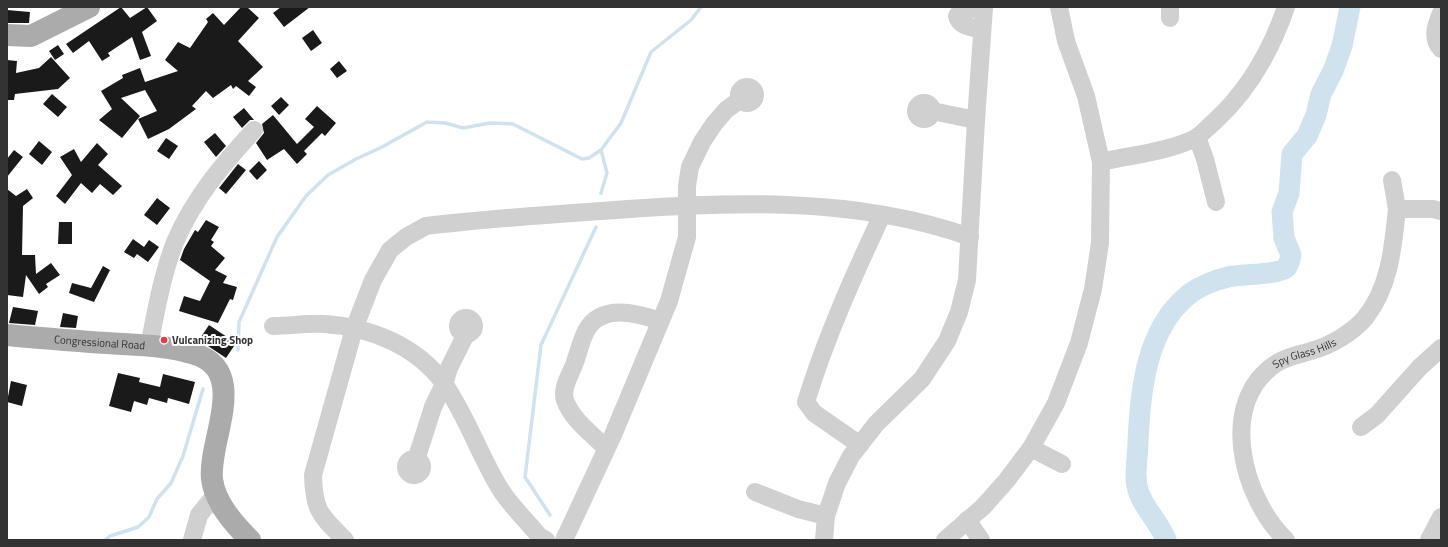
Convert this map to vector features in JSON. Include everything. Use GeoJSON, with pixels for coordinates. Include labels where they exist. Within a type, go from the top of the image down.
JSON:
{"type":"FeatureCollection","features":[{"type":"Feature","properties":{"kind":"main road"},"geometry":{"type":"LineString","coordinates":[[7,35],[30,36],[89,7]]}},
{"type":"Feature","properties":{"kind":"main road","name":"Congressional Road"},"geometry":{"type":"LineString","coordinates":[[7,336],[149,346],[195,354],[211,364],[221,377],[224,390],[224,400],[212,460],[212,479],[216,494],[225,510],[250,540]]}},
{"type":"Feature","properties":{"kind":"street"},"geometry":{"type":"LineString","coordinates":[[945,540],[983,507],[1007,480],[1031,448],[1056,403],[1079,343],[1093,289],[1100,243],[1101,162],[1086,96],[1066,42],[1058,7]]}},
{"type":"Feature","properties":{"kind":"street"},"geometry":{"type":"LineString","coordinates":[[1101,162],[1151,152],[1197,137],[1224,113],[1252,80],[1276,35],[1286,7]]}},
{"type":"Feature","properties":{"kind":"street"},"geometry":{"type":"LineString","coordinates":[[824,540],[826,516],[837,483],[851,456],[876,424],[922,379],[947,341],[959,312],[967,280],[984,8],[962,9],[957,16],[958,21],[962,24],[982,30]]}},
{"type":"Feature","properties":{"kind":"street"},"geometry":{"type":"LineString","coordinates":[[1441,13],[1436,27],[1435,38],[1437,45],[1441,50]]}},
{"type":"Feature","properties":{"kind":"street"},"geometry":{"type":"LineString","coordinates":[[564,540],[606,448],[669,301],[687,237],[687,186],[690,167],[702,142],[726,110],[741,100]]}},
{"type":"Feature","properties":{"kind":"street"},"geometry":{"type":"LineString","coordinates":[[932,111],[976,120]]}},
{"type":"Feature","properties":{"kind":"street"},"geometry":{"type":"LineString","coordinates":[[149,346],[175,242],[207,186],[218,170],[254,130]]}},
{"type":"Feature","properties":{"kind":"street"},"geometry":{"type":"LineString","coordinates":[[1197,137],[1205,158],[1216,202]]}},
{"type":"Feature","properties":{"kind":"street","name":"Spy Glass Hills"},"geometry":{"type":"LineString","coordinates":[[1286,540],[1270,522],[1261,506],[1246,467],[1241,425],[1245,409],[1250,394],[1261,378],[1275,364],[1292,355],[1312,351],[1333,342],[1351,331],[1364,319],[1384,289],[1389,270],[1397,209],[1392,180]]}},
{"type":"Feature","properties":{"kind":"street"},"geometry":{"type":"LineString","coordinates":[[345,540],[321,516],[314,498],[313,475],[354,329],[373,280],[390,250],[406,237],[426,226],[687,205],[785,205],[836,208],[882,215],[942,227],[970,237]]}},
{"type":"Feature","properties":{"kind":"street"},"geometry":{"type":"LineString","coordinates":[[1397,209],[1433,209],[1441,211]]}},
{"type":"Feature","properties":{"kind":"street"},"geometry":{"type":"LineString","coordinates":[[860,445],[814,414],[806,402],[818,362],[841,303],[882,215]]}},
{"type":"Feature","properties":{"kind":"street"},"geometry":{"type":"LineString","coordinates":[[606,448],[584,428],[569,410],[564,398],[565,387],[587,330],[595,319],[613,312],[639,313],[660,321]]}},
{"type":"Feature","properties":{"kind":"street"},"geometry":{"type":"LineString","coordinates":[[273,326],[324,324],[354,329],[390,339],[419,358],[444,384],[465,420],[499,488],[539,536],[546,540]]}},
{"type":"Feature","properties":{"kind":"street"},"geometry":{"type":"LineString","coordinates":[[416,460],[433,407],[444,384],[449,368],[466,334]]}},
{"type":"Feature","properties":{"kind":"street"},"geometry":{"type":"LineString","coordinates":[[1360,427],[1377,415],[1420,367],[1441,348]]}},
{"type":"Feature","properties":{"kind":"street"},"geometry":{"type":"LineString","coordinates":[[1031,448],[1062,464]]}},
{"type":"Feature","properties":{"kind":"street"},"geometry":{"type":"LineString","coordinates":[[755,492],[798,509],[826,516]]}},
{"type":"Feature","properties":{"kind":"street"},"geometry":{"type":"LineString","coordinates":[[192,540],[199,515],[216,494]]}},
{"type":"Feature","properties":{"kind":"street"},"geometry":{"type":"LineString","coordinates":[[1429,540],[1441,517]]}},
{"type":"Feature","properties":{"kind":"street"},"geometry":{"type":"LineString","coordinates":[[967,520],[981,540]]}},
{"type":"Feature","properties":{"kind":"building"},"geometry":{"type":"Polygon","coordinates":[[[121,7],[130,18],[147,7],[157,21],[142,32],[151,56],[140,60],[132,37],[108,53],[110,56],[102,61],[89,41],[73,53],[66,44],[121,7]]]}},
{"type":"Feature","properties":{"kind":"building"},"geometry":{"type":"Polygon","coordinates":[[[241,7],[247,7],[259,18],[238,41],[263,67],[248,81],[256,87],[249,96],[236,86],[233,89],[231,85],[213,98],[206,91],[192,106],[196,109],[169,129],[148,139],[138,119],[157,111],[145,90],[121,98],[140,116],[122,138],[99,120],[112,109],[101,91],[123,78],[122,75],[140,68],[145,82],[178,71],[165,60],[178,42],[190,48],[208,22],[206,19],[213,13],[224,25],[241,7]]]}},
{"type":"Feature","properties":{"kind":"building"},"geometry":{"type":"Polygon","coordinates":[[[281,7],[310,7],[284,27],[273,13],[281,7]]]}},
{"type":"Feature","properties":{"kind":"building"},"geometry":{"type":"Polygon","coordinates":[[[7,10],[30,12],[29,23],[7,23],[7,10]]]}},
{"type":"Feature","properties":{"kind":"building"},"geometry":{"type":"Polygon","coordinates":[[[313,30],[322,43],[311,51],[302,38],[313,30]]]}},
{"type":"Feature","properties":{"kind":"building"},"geometry":{"type":"Polygon","coordinates":[[[58,45],[64,54],[55,60],[49,51],[58,45]]]}},
{"type":"Feature","properties":{"kind":"building"},"geometry":{"type":"Polygon","coordinates":[[[51,57],[70,78],[58,89],[15,94],[14,100],[7,100],[7,60],[17,61],[16,73],[39,68],[51,57]]]}},
{"type":"Feature","properties":{"kind":"building"},"geometry":{"type":"Polygon","coordinates":[[[339,61],[347,71],[337,78],[330,69],[339,61]]]}},
{"type":"Feature","properties":{"kind":"building"},"geometry":{"type":"Polygon","coordinates":[[[52,94],[67,107],[58,117],[43,104],[52,94]]]}},
{"type":"Feature","properties":{"kind":"building"},"geometry":{"type":"Polygon","coordinates":[[[281,97],[289,105],[279,115],[271,106],[281,97]]]}},
{"type":"Feature","properties":{"kind":"building"},"geometry":{"type":"Polygon","coordinates":[[[317,106],[336,123],[325,136],[322,133],[304,151],[307,154],[297,164],[284,149],[267,160],[256,143],[264,133],[262,124],[273,115],[297,144],[314,127],[305,119],[317,106]]]}},
{"type":"Feature","properties":{"kind":"building"},"geometry":{"type":"Polygon","coordinates":[[[244,108],[254,120],[250,120],[242,128],[233,117],[244,108]]]}},
{"type":"Feature","properties":{"kind":"building"},"geometry":{"type":"Polygon","coordinates":[[[215,133],[226,146],[216,157],[204,142],[215,133]]]}},
{"type":"Feature","properties":{"kind":"building"},"geometry":{"type":"Polygon","coordinates":[[[166,138],[178,146],[169,159],[157,151],[166,138]]]}},
{"type":"Feature","properties":{"kind":"building"},"geometry":{"type":"Polygon","coordinates":[[[39,141],[52,152],[42,165],[29,154],[39,141]]]}},
{"type":"Feature","properties":{"kind":"building"},"geometry":{"type":"Polygon","coordinates":[[[97,143],[108,154],[98,165],[122,186],[113,195],[100,184],[92,193],[81,183],[65,204],[56,196],[72,175],[60,157],[74,149],[81,162],[97,143]]]}},
{"type":"Feature","properties":{"kind":"building"},"geometry":{"type":"Polygon","coordinates":[[[14,150],[23,157],[7,177],[7,159],[14,150]]]}},
{"type":"Feature","properties":{"kind":"building"},"geometry":{"type":"Polygon","coordinates":[[[259,161],[267,170],[257,180],[249,171],[259,161]]]}},
{"type":"Feature","properties":{"kind":"building"},"geometry":{"type":"Polygon","coordinates":[[[238,164],[246,170],[226,194],[219,188],[238,164]]]}},
{"type":"Feature","properties":{"kind":"building"},"geometry":{"type":"Polygon","coordinates":[[[7,189],[16,196],[27,189],[33,198],[23,206],[22,255],[35,255],[36,274],[51,263],[60,275],[46,284],[48,287],[39,294],[26,275],[23,297],[7,295],[7,189]]]}},
{"type":"Feature","properties":{"kind":"building"},"geometry":{"type":"Polygon","coordinates":[[[157,198],[170,208],[157,225],[144,215],[157,198]]]}},
{"type":"Feature","properties":{"kind":"building"},"geometry":{"type":"Polygon","coordinates":[[[206,220],[219,227],[211,240],[214,242],[211,246],[225,258],[215,270],[227,276],[223,283],[237,287],[233,300],[230,299],[218,323],[179,311],[184,296],[200,301],[210,281],[180,260],[184,249],[195,230],[198,232],[206,220]]]}},
{"type":"Feature","properties":{"kind":"building"},"geometry":{"type":"Polygon","coordinates":[[[59,222],[72,222],[72,244],[58,244],[59,222]]]}},
{"type":"Feature","properties":{"kind":"building"},"geometry":{"type":"Polygon","coordinates":[[[133,239],[144,247],[149,240],[159,247],[148,262],[137,254],[134,258],[124,252],[133,239]]]}},
{"type":"Feature","properties":{"kind":"building"},"geometry":{"type":"Polygon","coordinates":[[[103,266],[110,270],[94,302],[69,293],[72,283],[91,288],[103,266]]]}},
{"type":"Feature","properties":{"kind":"building"},"geometry":{"type":"Polygon","coordinates":[[[13,307],[38,311],[35,325],[9,323],[13,307]]]}},
{"type":"Feature","properties":{"kind":"building"},"geometry":{"type":"Polygon","coordinates":[[[63,313],[78,316],[76,328],[60,327],[63,313]]]}},
{"type":"Feature","properties":{"kind":"building"},"geometry":{"type":"Polygon","coordinates":[[[209,325],[236,343],[226,358],[199,340],[209,325]]]}},
{"type":"Feature","properties":{"kind":"building"},"geometry":{"type":"Polygon","coordinates":[[[118,373],[140,378],[139,382],[160,387],[163,374],[195,382],[189,404],[168,398],[167,403],[149,398],[147,405],[134,401],[131,412],[109,406],[118,373]]]}},
{"type":"Feature","properties":{"kind":"building"},"geometry":{"type":"Polygon","coordinates":[[[11,381],[27,385],[22,406],[7,402],[11,381]]]}},
{"type":"Feature","properties":{"kind":"waterway"},"geometry":{"type":"LineString","coordinates":[[238,350],[239,322],[277,237],[306,196],[328,175],[427,122],[445,123],[463,128],[490,123],[513,124],[582,159],[589,158],[601,150],[621,123],[651,52],[691,20],[701,7]]}},
{"type":"Feature","properties":{"kind":"waterway"},"geometry":{"type":"LineString","coordinates":[[1166,540],[1142,499],[1136,481],[1141,403],[1148,363],[1154,344],[1162,326],[1173,310],[1187,296],[1201,287],[1228,277],[1277,272],[1287,267],[1291,255],[1284,238],[1282,212],[1289,193],[1292,154],[1307,136],[1316,115],[1321,94],[1333,71],[1342,46],[1350,7]]}},
{"type":"Feature","properties":{"kind":"waterway"},"geometry":{"type":"LineString","coordinates":[[601,150],[607,173],[601,193]]}},
{"type":"Feature","properties":{"kind":"waterway"},"geometry":{"type":"LineString","coordinates":[[550,515],[525,477],[541,345],[596,227]]}},
{"type":"Feature","properties":{"kind":"waterway"},"geometry":{"type":"LineString","coordinates":[[105,540],[110,536],[138,527],[149,517],[157,499],[171,483],[183,456],[203,389]]}},
{"type":"Feature","properties":{"kind":"place","name":"Vulcanizing Shop"},"geometry":{"type":"Point","coordinates":[164,340]}}]}
